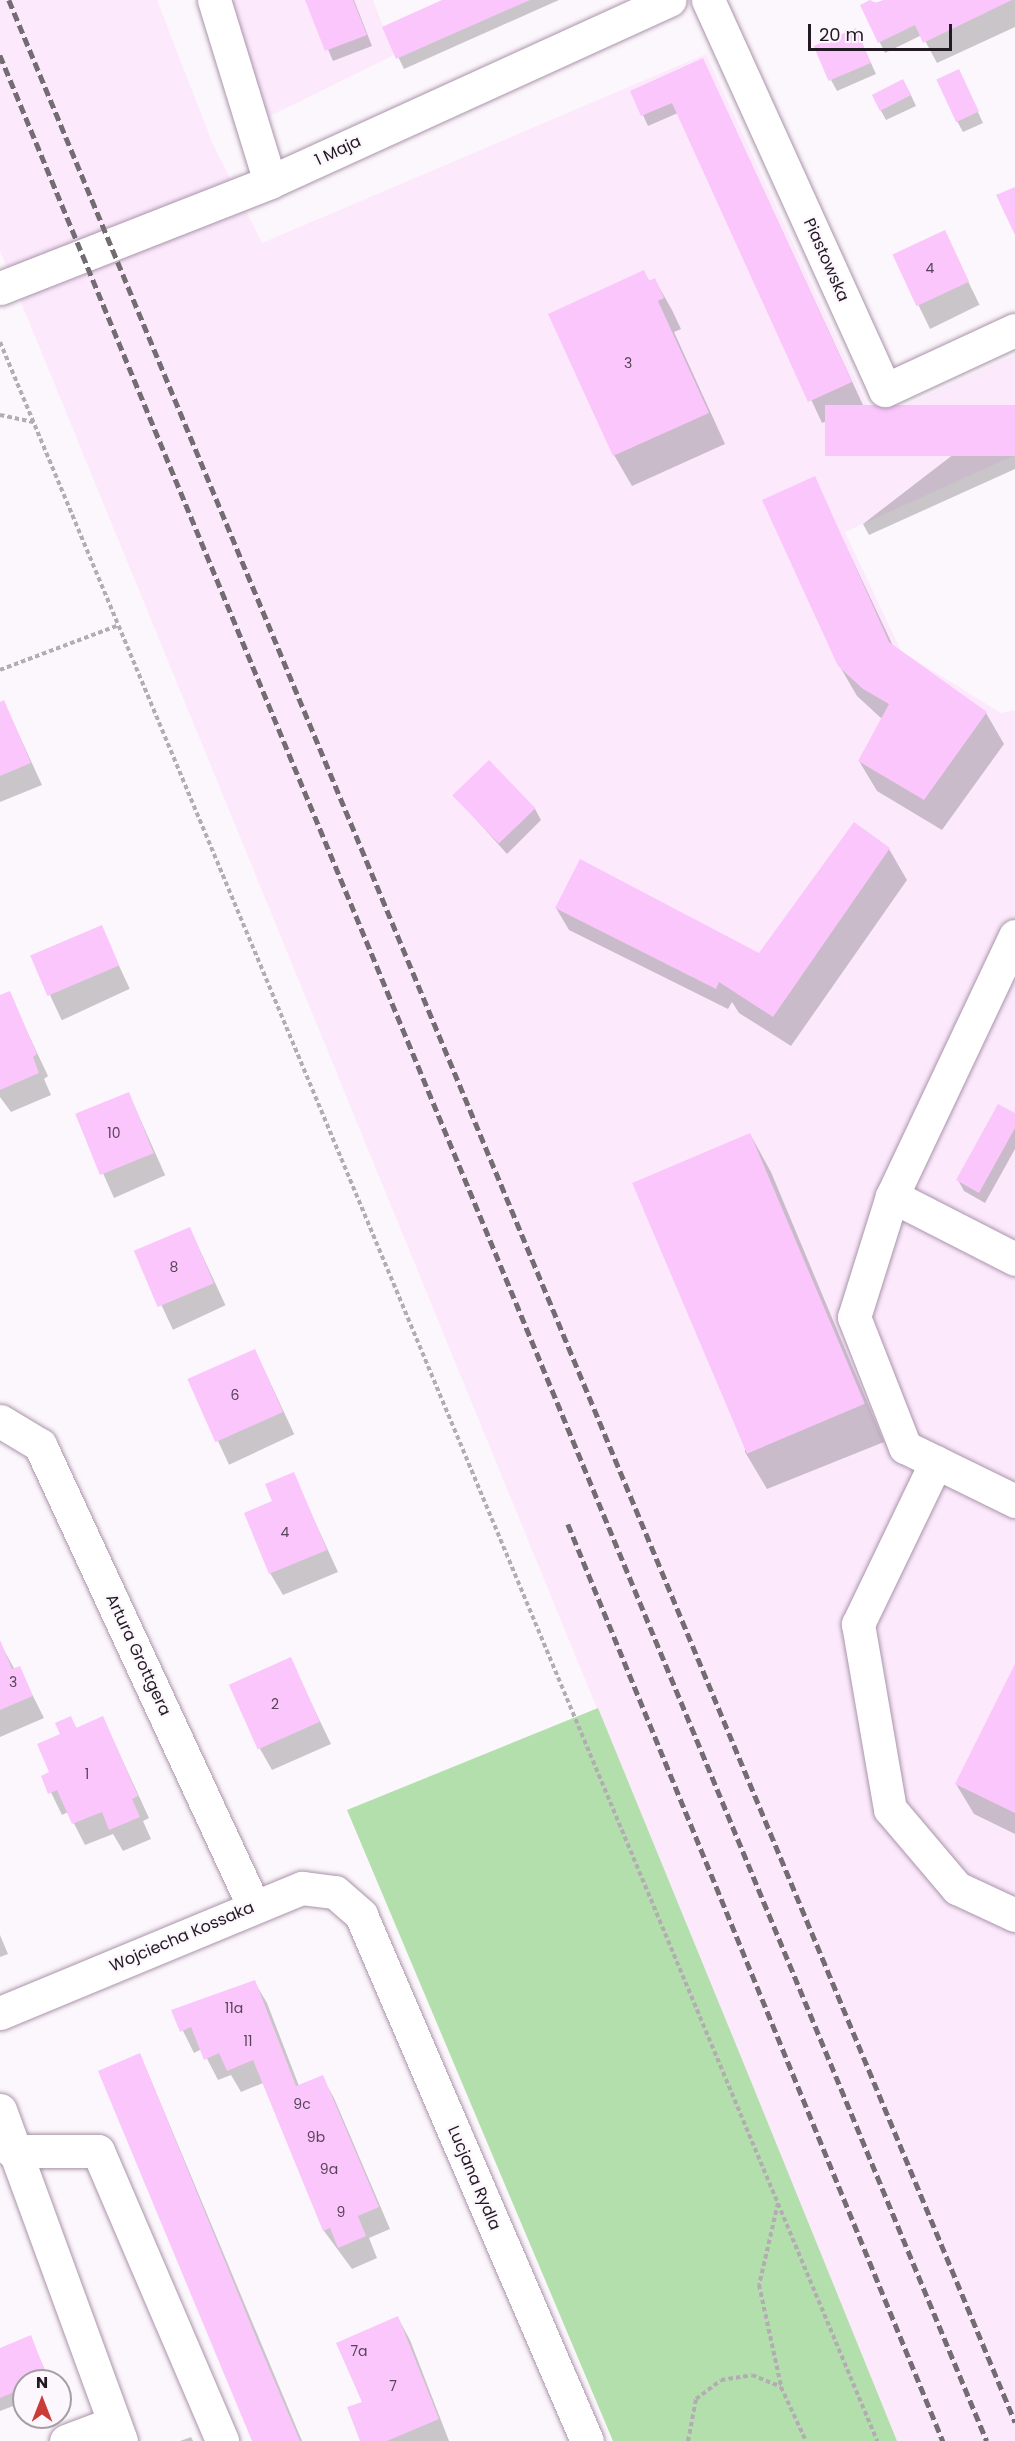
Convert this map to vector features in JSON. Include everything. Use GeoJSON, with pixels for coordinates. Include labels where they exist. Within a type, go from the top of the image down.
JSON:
{"type":"FeatureCollection","features":[{"type":"Feature","properties":{"kind":"street"},"geometry":{"type":"LineString","coordinates":[[214,0],[270,183]]}},
{"type":"Feature","properties":{"kind":"street","name":"1 Maja"},"geometry":{"type":"LineString","coordinates":[[0,288],[270,183],[670,0]]}},
{"type":"Feature","properties":{"kind":"street","name":"Piastowska"},"geometry":{"type":"LineString","coordinates":[[708,0],[885,390],[1015,330]]}},
{"type":"Feature","properties":{"kind":"street"},"geometry":{"type":"LineString","coordinates":[[1015,936],[892,1196],[854,1317],[905,1447],[1015,1501]]}},
{"type":"Feature","properties":{"kind":"street"},"geometry":{"type":"LineString","coordinates":[[892,1196],[1015,1258]]}},
{"type":"Feature","properties":{"kind":"street","name":"Artura Grottgera"},"geometry":{"type":"LineString","coordinates":[[0,1421],[40,1444],[254,1907]]}},
{"type":"Feature","properties":{"kind":"street"},"geometry":{"type":"LineString","coordinates":[[936,1462],[858,1624],[890,1809],[957,1888],[1015,1915]]}},
{"type":"Feature","properties":{"kind":"street","name":"Wojciecha Kossaka"},"geometry":{"type":"LineString","coordinates":[[0,2013],[302,1888],[335,1892],[361,1915]]}},
{"type":"Feature","properties":{"kind":"street","name":"Lucjana Rydla"},"geometry":{"type":"LineString","coordinates":[[361,1915],[586,2441]]}},
{"type":"Feature","properties":{"kind":"street"},"geometry":{"type":"LineString","coordinates":[[0,2110],[12,2151],[118,2432],[66,2441]]}},
{"type":"Feature","properties":{"kind":"street"},"geometry":{"type":"LineString","coordinates":[[12,2151],[98,2151],[222,2441]]}},
{"type":"Feature","properties":{"kind":"path"},"geometry":{"type":"LineString","coordinates":[[0,342],[878,2441]]}},
{"type":"Feature","properties":{"kind":"path"},"geometry":{"type":"LineString","coordinates":[[0,415],[33,422]]}},
{"type":"Feature","properties":{"kind":"path"},"geometry":{"type":"LineString","coordinates":[[0,670],[119,625]]}},
{"type":"Feature","properties":{"kind":"path"},"geometry":{"type":"LineString","coordinates":[[778,2204],[759,2285],[781,2387],[806,2441]]}},
{"type":"Feature","properties":{"kind":"path"},"geometry":{"type":"LineString","coordinates":[[688,2441],[696,2399],[721,2380],[752,2375],[781,2387]]}},
{"type":"Feature","properties":{"kind":"shaded area"},"geometry":{"type":"Polygon","coordinates":[[[0,0],[157,0],[212,142],[262,243],[706,54],[874,420],[1015,355],[1015,455],[845,532],[901,651],[1001,713],[1015,710],[1015,2441],[897,2441],[0,251],[0,0]]]}},
{"type":"Feature","properties":{"kind":"shaded area"},"geometry":{"type":"Polygon","coordinates":[[[205,0],[373,0],[394,55],[240,131],[205,0]]]}},
{"type":"Feature","properties":{"kind":"green space"},"geometry":{"type":"Polygon","coordinates":[[[598,1708],[897,2441],[613,2441],[347,1810],[598,1708]]]}},
{"type":"Feature","properties":{"kind":"building"},"geometry":{"type":"Polygon","coordinates":[[[305,0],[353,0],[367,35],[325,51],[305,0]]]}},
{"type":"Feature","properties":{"kind":"building"},"geometry":{"type":"Polygon","coordinates":[[[442,0],[530,0],[396,59],[382,27],[442,0]]]}},
{"type":"Feature","properties":{"kind":"building"},"geometry":{"type":"Polygon","coordinates":[[[870,0],[876,3],[883,0],[1012,0],[923,43],[915,25],[878,43],[860,5],[870,0]]]}},
{"type":"Feature","properties":{"kind":"building"},"geometry":{"type":"Polygon","coordinates":[[[856,28],[871,63],[829,81],[814,46],[856,28]]]}},
{"type":"Feature","properties":{"kind":"building"},"geometry":{"type":"Polygon","coordinates":[[[703,58],[852,382],[808,402],[672,103],[641,116],[630,91],[703,58]]]}},
{"type":"Feature","properties":{"kind":"building"},"geometry":{"type":"Polygon","coordinates":[[[959,69],[979,112],[956,122],[936,80],[959,69]]]}},
{"type":"Feature","properties":{"kind":"building"},"geometry":{"type":"Polygon","coordinates":[[[903,79],[911,95],[880,111],[872,95],[903,79]]]}},
{"type":"Feature","properties":{"kind":"building"},"geometry":{"type":"Polygon","coordinates":[[[1015,187],[1015,235],[996,195],[1015,187]]]}},
{"type":"Feature","properties":{"kind":"building"},"geometry":{"type":"Polygon","coordinates":[[[945,230],[969,282],[917,306],[892,255],[945,230]]]}},
{"type":"Feature","properties":{"kind":"building"},"geometry":{"type":"Polygon","coordinates":[[[644,270],[649,281],[655,278],[664,298],[658,301],[709,413],[613,456],[548,314],[644,270]]]}},
{"type":"Feature","properties":{"kind":"building"},"geometry":{"type":"Polygon","coordinates":[[[825,405],[1015,405],[1015,456],[825,456],[825,405]]]}},
{"type":"Feature","properties":{"kind":"building"},"geometry":{"type":"Polygon","coordinates":[[[815,476],[889,642],[987,712],[924,800],[858,761],[889,704],[863,689],[838,666],[762,500],[815,476]]]}},
{"type":"Feature","properties":{"kind":"building"},"geometry":{"type":"Polygon","coordinates":[[[4,700],[31,763],[0,776],[0,702],[4,700]]]}},
{"type":"Feature","properties":{"kind":"building"},"geometry":{"type":"Polygon","coordinates":[[[489,760],[536,808],[499,844],[452,795],[489,760]]]}},
{"type":"Feature","properties":{"kind":"building"},"geometry":{"type":"Polygon","coordinates":[[[854,822],[890,848],[773,1017],[719,982],[716,989],[555,908],[580,859],[759,953],[854,822]]]}},
{"type":"Feature","properties":{"kind":"building"},"geometry":{"type":"Polygon","coordinates":[[[102,925],[119,966],[47,996],[30,955],[102,925]]]}},
{"type":"Feature","properties":{"kind":"building"},"geometry":{"type":"Polygon","coordinates":[[[10,991],[37,1054],[33,1057],[39,1073],[0,1090],[0,995],[10,991]]]}},
{"type":"Feature","properties":{"kind":"building"},"geometry":{"type":"Polygon","coordinates":[[[129,1092],[154,1153],[100,1175],[75,1114],[129,1092]]]}},
{"type":"Feature","properties":{"kind":"building"},"geometry":{"type":"Polygon","coordinates":[[[998,1104],[1015,1113],[1015,1128],[979,1193],[956,1180],[998,1104]]]}},
{"type":"Feature","properties":{"kind":"building"},"geometry":{"type":"Polygon","coordinates":[[[750,1133],[865,1404],[747,1454],[632,1183],[750,1133]]]}},
{"type":"Feature","properties":{"kind":"building"},"geometry":{"type":"Polygon","coordinates":[[[190,1227],[214,1283],[158,1307],[134,1251],[190,1227]]]}},
{"type":"Feature","properties":{"kind":"building"},"geometry":{"type":"Polygon","coordinates":[[[255,1349],[283,1412],[215,1442],[187,1379],[255,1349]]]}},
{"type":"Feature","properties":{"kind":"building"},"geometry":{"type":"Polygon","coordinates":[[[294,1472],[327,1550],[269,1574],[244,1513],[272,1501],[265,1484],[294,1472]]]}},
{"type":"Feature","properties":{"kind":"building"},"geometry":{"type":"Polygon","coordinates":[[[0,1640],[12,1669],[20,1666],[33,1696],[0,1710],[0,1640]]]}},
{"type":"Feature","properties":{"kind":"building"},"geometry":{"type":"Polygon","coordinates":[[[291,1657],[320,1722],[258,1750],[229,1685],[291,1657]]]}},
{"type":"Feature","properties":{"kind":"building"},"geometry":{"type":"Polygon","coordinates":[[[1015,1664],[1015,1813],[955,1784],[1015,1664]]]}},
{"type":"Feature","properties":{"kind":"building"},"geometry":{"type":"Polygon","coordinates":[[[71,1716],[76,1728],[103,1716],[138,1796],[132,1799],[140,1817],[109,1830],[102,1812],[72,1824],[57,1790],[48,1794],[41,1776],[49,1772],[37,1744],[60,1734],[55,1723],[71,1716]]]}},
{"type":"Feature","properties":{"kind":"building"},"geometry":{"type":"Polygon","coordinates":[[[255,1980],[296,2086],[323,2075],[379,2207],[358,2216],[366,2236],[338,2248],[330,2228],[323,2231],[253,2060],[227,2071],[219,2053],[204,2060],[191,2027],[180,2032],[171,2010],[255,1980]]]}},
{"type":"Feature","properties":{"kind":"building"},"geometry":{"type":"Polygon","coordinates":[[[140,2053],[300,2441],[252,2441],[98,2071],[140,2053]]]}},
{"type":"Feature","properties":{"kind":"building"},"geometry":{"type":"Polygon","coordinates":[[[398,2316],[439,2419],[387,2441],[360,2441],[347,2407],[362,2402],[336,2343],[398,2316]]]}},
{"type":"Feature","properties":{"kind":"building"},"geometry":{"type":"Polygon","coordinates":[[[31,2335],[44,2369],[12,2369],[12,2393],[0,2398],[0,2348],[31,2335]]]}},
{"type":"Feature","properties":{"kind":"railway"},"geometry":{"type":"LineString","coordinates":[[9,0],[1015,2422]]}},
{"type":"Feature","properties":{"kind":"railway"},"geometry":{"type":"LineString","coordinates":[[0,55],[987,2441]]}},
{"type":"Feature","properties":{"kind":"railway"},"geometry":{"type":"LineString","coordinates":[[568,1524],[943,2441]]}}]}
